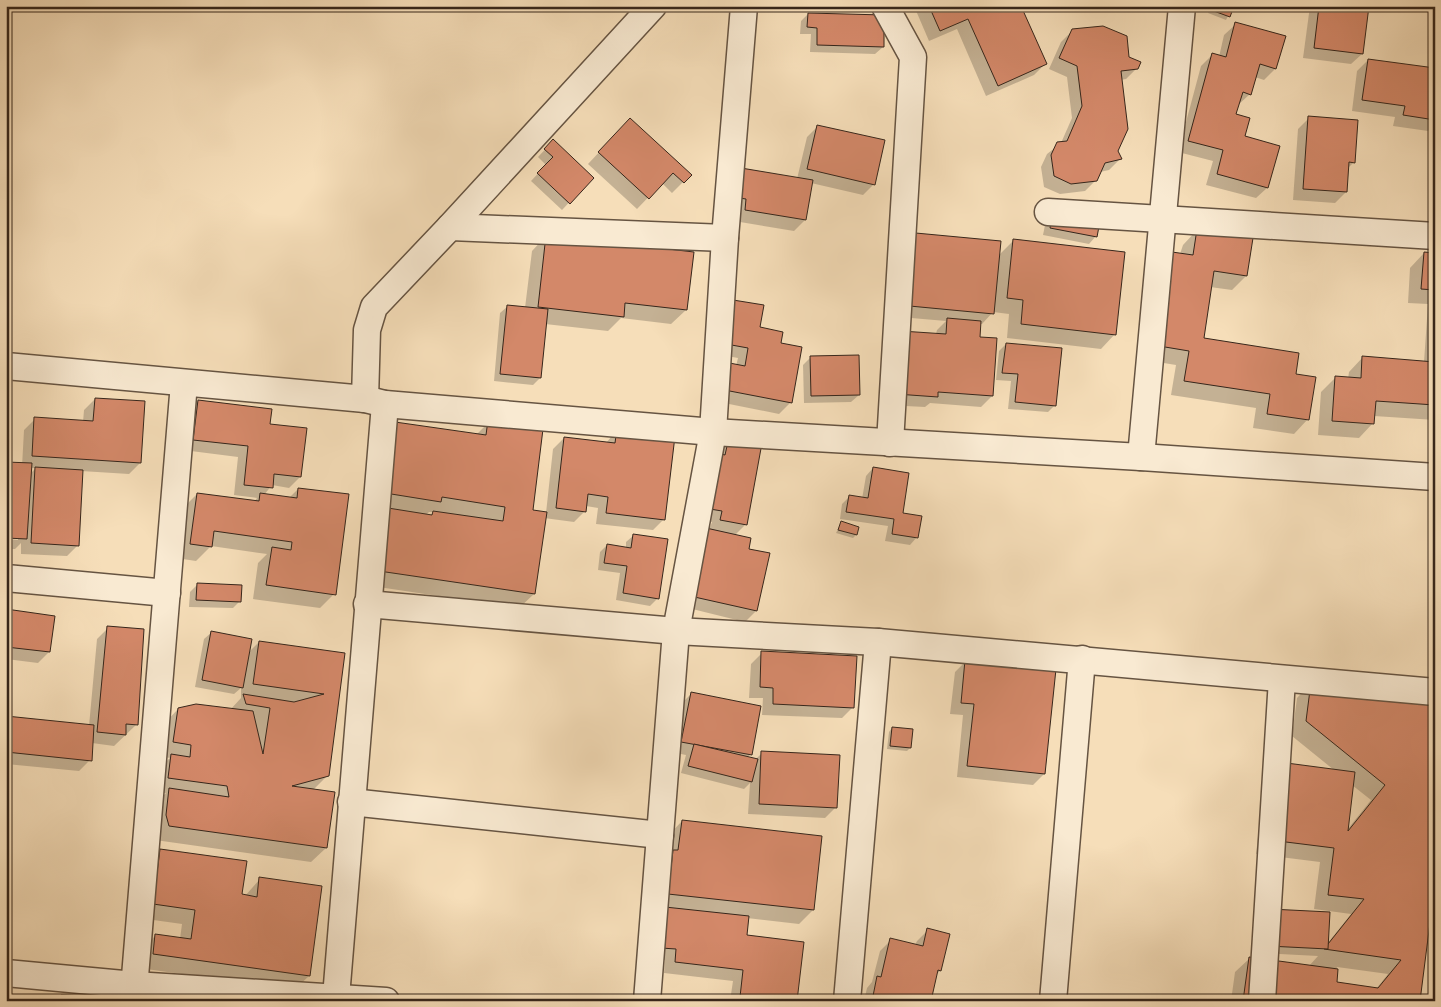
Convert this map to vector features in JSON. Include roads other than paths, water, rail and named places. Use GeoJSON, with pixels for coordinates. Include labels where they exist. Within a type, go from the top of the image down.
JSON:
{"type":"FeatureCollection","features":[{"type":"Feature","properties":{"kind":"street"},"geometry":{"type":"LineString","coordinates":[[336,997],[367,604],[375,402],[367,330],[374,307],[653,6]]}},
{"type":"Feature","properties":{"kind":"street"},"geometry":{"type":"LineString","coordinates":[[647,1001],[676,631],[713,432],[724,238],[744,6]]}},
{"type":"Feature","properties":{"kind":"street"},"geometry":{"type":"LineString","coordinates":[[885,6],[913,57],[890,443]]}},
{"type":"Feature","properties":{"kind":"street"},"geometry":{"type":"LineString","coordinates":[[1141,457],[1182,6]]}},
{"type":"Feature","properties":{"kind":"street"},"geometry":{"type":"LineString","coordinates":[[1048,212],[1435,236]]}},
{"type":"Feature","properties":{"kind":"street"},"geometry":{"type":"LineString","coordinates":[[450,227],[724,238]]}},
{"type":"Feature","properties":{"kind":"street"},"geometry":{"type":"LineString","coordinates":[[6,366],[375,402],[713,432],[1141,457],[1435,477]]}},
{"type":"Feature","properties":{"kind":"street"},"geometry":{"type":"LineString","coordinates":[[134,993],[184,383]]}},
{"type":"Feature","properties":{"kind":"street"},"geometry":{"type":"LineString","coordinates":[[6,578],[167,593]]}},
{"type":"Feature","properties":{"kind":"street"},"geometry":{"type":"LineString","coordinates":[[367,604],[676,631],[878,642],[1435,692]]}},
{"type":"Feature","properties":{"kind":"street"},"geometry":{"type":"LineString","coordinates":[[847,1001],[878,642]]}},
{"type":"Feature","properties":{"kind":"street"},"geometry":{"type":"LineString","coordinates":[[1053,1001],[1082,659]]}},
{"type":"Feature","properties":{"kind":"street"},"geometry":{"type":"LineString","coordinates":[[1262,1001],[1282,679]]}},
{"type":"Feature","properties":{"kind":"street"},"geometry":{"type":"LineString","coordinates":[[351,802],[660,835]]}},
{"type":"Feature","properties":{"kind":"street"},"geometry":{"type":"LineString","coordinates":[[6,973],[134,993],[336,997],[386,1001]]}}]}
